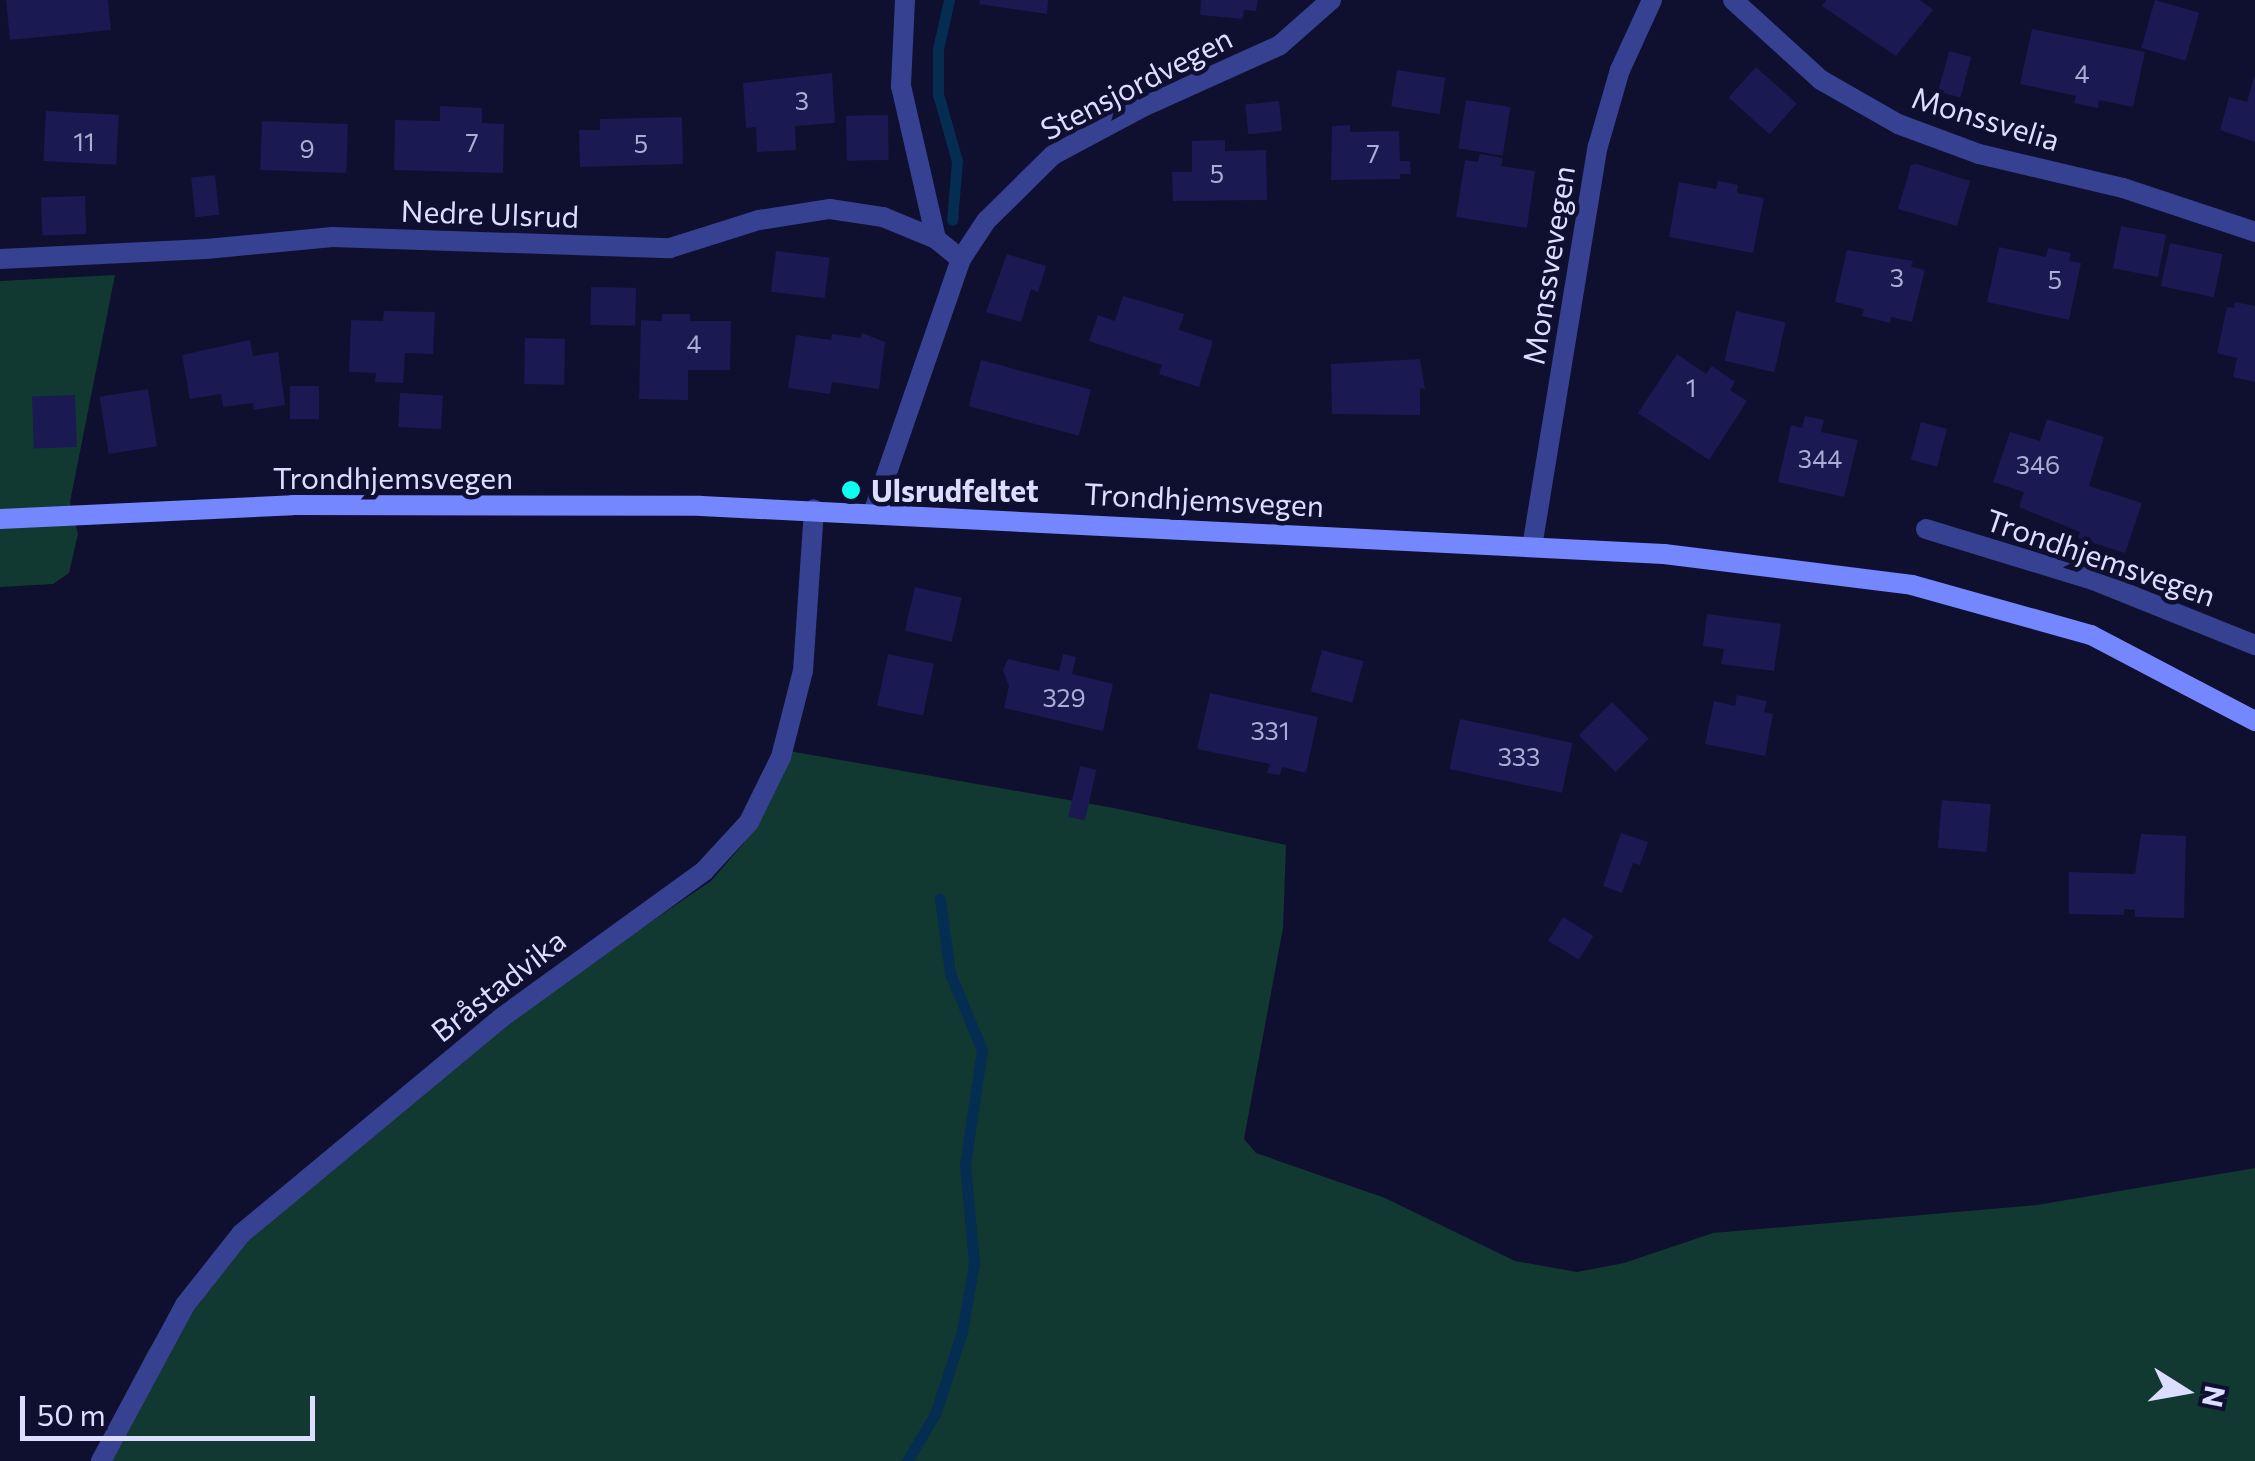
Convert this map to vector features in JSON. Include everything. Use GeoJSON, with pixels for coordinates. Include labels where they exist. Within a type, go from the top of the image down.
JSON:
{"type":"FeatureCollection","features":[{"type":"Feature","properties":{"kind":"main road","name":"Trondhjemsvegen"},"geometry":{"type":"LineString","coordinates":[[0,520],[293,505],[814,509],[1664,554],[1912,585],[2091,635],[2255,721]]}},
{"type":"Feature","properties":{"kind":"street"},"geometry":{"type":"LineString","coordinates":[[906,0],[901,86],[936,239]]}},
{"type":"Feature","properties":{"kind":"street","name":"Stensjordvegen"},"geometry":{"type":"LineString","coordinates":[[873,513],[961,259],[986,221],[1053,154],[1143,107],[1280,45],[1331,0]]}},
{"type":"Feature","properties":{"kind":"street","name":"Monssvevegen"},"geometry":{"type":"LineString","coordinates":[[1532,547],[1598,146],[1620,70],[1652,0]]}},
{"type":"Feature","properties":{"kind":"street","name":"Monssvelia"},"geometry":{"type":"LineString","coordinates":[[1733,0],[1822,80],[1898,124],[1979,154],[2123,188],[2255,232]]}},
{"type":"Feature","properties":{"kind":"street","name":"Nedre Ulsrud"},"geometry":{"type":"LineString","coordinates":[[0,258],[206,249],[332,237],[670,248],[758,220],[830,209],[884,216],[936,239],[961,259]]}},
{"type":"Feature","properties":{"kind":"street","name":"Bråstadvika"},"geometry":{"type":"LineString","coordinates":[[101,1461],[185,1305],[241,1234],[500,1018],[704,871],[749,822],[781,757],[800,688],[814,509]]}},
{"type":"Feature","properties":{"kind":"street","name":"Trondhjemsvegen"},"geometry":{"type":"LineString","coordinates":[[1926,529],[2092,580],[2255,644]]}},
{"type":"Feature","properties":{"kind":"green space"},"geometry":{"type":"Polygon","coordinates":[[[115,275],[70,502],[78,534],[69,573],[53,584],[0,587],[0,281],[115,275]]]}},
{"type":"Feature","properties":{"kind":"green space"},"geometry":{"type":"Polygon","coordinates":[[[778,749],[1114,808],[1286,845],[1283,928],[1244,1139],[1256,1153],[1385,1198],[1515,1261],[1577,1272],[1624,1263],[1713,1233],[2037,1205],[2255,1168],[2255,1461],[91,1461],[149,1349],[208,1265],[498,1026],[711,881],[744,843],[769,790],[778,749]]]}},
{"type":"Feature","properties":{"kind":"building"},"geometry":{"type":"Polygon","coordinates":[[[6,0],[108,0],[111,30],[10,40],[6,0]]]}},
{"type":"Feature","properties":{"kind":"building"},"geometry":{"type":"Polygon","coordinates":[[[980,0],[1048,0],[1047,14],[979,4],[980,0]]]}},
{"type":"Feature","properties":{"kind":"building"},"geometry":{"type":"Polygon","coordinates":[[[1201,0],[1258,0],[1256,11],[1244,10],[1243,19],[1200,15],[1201,0]]]}},
{"type":"Feature","properties":{"kind":"building"},"geometry":{"type":"Polygon","coordinates":[[[1826,0],[1920,0],[1933,10],[1896,56],[1822,6],[1826,0]]]}},
{"type":"Feature","properties":{"kind":"building"},"geometry":{"type":"Polygon","coordinates":[[[2155,0],[2199,13],[2185,61],[2141,48],[2155,0]]]}},
{"type":"Feature","properties":{"kind":"building"},"geometry":{"type":"Polygon","coordinates":[[[2032,29],[2145,52],[2133,107],[2099,100],[2098,108],[2074,103],[2076,96],[2020,84],[2032,29]]]}},
{"type":"Feature","properties":{"kind":"building"},"geometry":{"type":"Polygon","coordinates":[[[1949,51],[1971,57],[1960,98],[1938,92],[1949,51]]]}},
{"type":"Feature","properties":{"kind":"building"},"geometry":{"type":"Polygon","coordinates":[[[1756,67],[1797,104],[1769,134],[1729,97],[1756,67]]]}},
{"type":"Feature","properties":{"kind":"building"},"geometry":{"type":"Polygon","coordinates":[[[1397,70],[1445,78],[1440,114],[1391,107],[1397,70]]]}},
{"type":"Feature","properties":{"kind":"building"},"geometry":{"type":"Polygon","coordinates":[[[832,73],[835,123],[795,126],[796,150],[757,152],[756,127],[746,128],[743,83],[832,73]]]}},
{"type":"Feature","properties":{"kind":"building"},"geometry":{"type":"Polygon","coordinates":[[[2254,77],[2255,142],[2220,130],[2229,97],[2247,102],[2254,77]]]}},
{"type":"Feature","properties":{"kind":"building"},"geometry":{"type":"Polygon","coordinates":[[[1466,100],[1510,107],[1503,155],[1458,148],[1466,100]]]}},
{"type":"Feature","properties":{"kind":"building"},"geometry":{"type":"Polygon","coordinates":[[[1279,101],[1282,131],[1248,134],[1245,105],[1279,101]]]}},
{"type":"Feature","properties":{"kind":"building"},"geometry":{"type":"Polygon","coordinates":[[[440,106],[482,108],[482,123],[504,124],[503,173],[394,170],[395,120],[440,121],[440,106]]]}},
{"type":"Feature","properties":{"kind":"building"},"geometry":{"type":"Polygon","coordinates":[[[46,111],[119,115],[116,165],[43,161],[46,111]]]}},
{"type":"Feature","properties":{"kind":"building"},"geometry":{"type":"Polygon","coordinates":[[[888,115],[889,160],[847,161],[846,116],[888,115]]]}},
{"type":"Feature","properties":{"kind":"building"},"geometry":{"type":"Polygon","coordinates":[[[682,117],[683,164],[580,167],[579,130],[600,130],[600,119],[682,117]]]}},
{"type":"Feature","properties":{"kind":"building"},"geometry":{"type":"Polygon","coordinates":[[[262,121],[348,124],[346,173],[260,170],[262,121]]]}},
{"type":"Feature","properties":{"kind":"building"},"geometry":{"type":"Polygon","coordinates":[[[1350,125],[1350,132],[1399,131],[1400,161],[1410,161],[1411,174],[1400,174],[1400,179],[1331,180],[1332,126],[1350,125]]]}},
{"type":"Feature","properties":{"kind":"building"},"geometry":{"type":"Polygon","coordinates":[[[1225,140],[1225,151],[1266,150],[1267,200],[1173,201],[1172,172],[1192,172],[1192,141],[1225,140]]]}},
{"type":"Feature","properties":{"kind":"building"},"geometry":{"type":"Polygon","coordinates":[[[1480,154],[1503,158],[1501,166],[1535,171],[1527,228],[1456,217],[1465,160],[1478,162],[1480,154]]]}},
{"type":"Feature","properties":{"kind":"building"},"geometry":{"type":"Polygon","coordinates":[[[1911,165],[1970,181],[1957,226],[1898,209],[1911,165]]]}},
{"type":"Feature","properties":{"kind":"building"},"geometry":{"type":"Polygon","coordinates":[[[215,175],[219,215],[195,217],[191,178],[215,175]]]}},
{"type":"Feature","properties":{"kind":"building"},"geometry":{"type":"Polygon","coordinates":[[[1718,181],[1738,185],[1737,193],[1764,198],[1753,253],[1669,237],[1679,182],[1716,189],[1718,181]]]}},
{"type":"Feature","properties":{"kind":"building"},"geometry":{"type":"Polygon","coordinates":[[[85,196],[86,234],[42,236],[41,198],[85,196]]]}},
{"type":"Feature","properties":{"kind":"building"},"geometry":{"type":"Polygon","coordinates":[[[2121,226],[2166,235],[2158,277],[2113,268],[2121,226]]]}},
{"type":"Feature","properties":{"kind":"building"},"geometry":{"type":"Polygon","coordinates":[[[2170,243],[2223,254],[2214,297],[2161,286],[2170,243]]]}},
{"type":"Feature","properties":{"kind":"building"},"geometry":{"type":"Polygon","coordinates":[[[1999,247],[2046,257],[2048,248],[2071,253],[2069,261],[2081,263],[2069,320],[1987,302],[1999,247]]]}},
{"type":"Feature","properties":{"kind":"building"},"geometry":{"type":"Polygon","coordinates":[[[1847,250],[1913,261],[1911,267],[1925,270],[1912,322],[1891,317],[1890,323],[1862,316],[1864,309],[1835,302],[1847,250]]]}},
{"type":"Feature","properties":{"kind":"building"},"geometry":{"type":"Polygon","coordinates":[[[776,251],[830,258],[825,298],[771,292],[776,251]]]}},
{"type":"Feature","properties":{"kind":"building"},"geometry":{"type":"Polygon","coordinates":[[[1007,254],[1046,266],[1038,292],[1031,289],[1021,322],[986,312],[1007,254]]]}},
{"type":"Feature","properties":{"kind":"building"},"geometry":{"type":"Polygon","coordinates":[[[591,287],[636,288],[635,326],[590,325],[591,287]]]}},
{"type":"Feature","properties":{"kind":"building"},"geometry":{"type":"Polygon","coordinates":[[[1123,296],[1184,314],[1179,330],[1213,341],[1199,387],[1159,374],[1162,365],[1089,341],[1098,315],[1115,321],[1123,296]]]}},
{"type":"Feature","properties":{"kind":"building"},"geometry":{"type":"Polygon","coordinates":[[[2235,302],[2255,306],[2255,382],[2233,377],[2237,358],[2217,353],[2227,307],[2234,308],[2235,302]]]}},
{"type":"Feature","properties":{"kind":"building"},"geometry":{"type":"Polygon","coordinates":[[[384,311],[435,312],[433,354],[405,353],[403,383],[375,382],[376,373],[349,372],[351,320],[383,321],[384,311]]]}},
{"type":"Feature","properties":{"kind":"building"},"geometry":{"type":"Polygon","coordinates":[[[1736,311],[1786,322],[1774,372],[1725,361],[1736,311]]]}},
{"type":"Feature","properties":{"kind":"building"},"geometry":{"type":"Polygon","coordinates":[[[662,314],[690,314],[690,321],[731,321],[730,370],[688,370],[688,400],[639,399],[641,320],[662,321],[662,314]]]}},
{"type":"Feature","properties":{"kind":"building"},"geometry":{"type":"Polygon","coordinates":[[[862,333],[885,342],[879,389],[832,382],[830,394],[788,388],[796,335],[831,340],[832,334],[861,338],[862,333]]]}},
{"type":"Feature","properties":{"kind":"building"},"geometry":{"type":"Polygon","coordinates":[[[525,338],[565,339],[564,385],[524,384],[525,338]]]}},
{"type":"Feature","properties":{"kind":"building"},"geometry":{"type":"Polygon","coordinates":[[[250,340],[253,356],[278,352],[285,405],[254,410],[253,403],[223,407],[221,394],[190,399],[182,355],[250,340]]]}},
{"type":"Feature","properties":{"kind":"building"},"geometry":{"type":"Polygon","coordinates":[[[1677,354],[1706,374],[1712,366],[1735,382],[1730,390],[1747,401],[1709,460],[1638,413],[1677,354]]]}},
{"type":"Feature","properties":{"kind":"building"},"geometry":{"type":"Polygon","coordinates":[[[1420,359],[1425,389],[1420,388],[1420,415],[1332,414],[1331,364],[1420,359]]]}},
{"type":"Feature","properties":{"kind":"building"},"geometry":{"type":"Polygon","coordinates":[[[981,360],[1091,390],[1079,436],[969,406],[981,360]]]}},
{"type":"Feature","properties":{"kind":"building"},"geometry":{"type":"Polygon","coordinates":[[[290,386],[319,386],[319,419],[290,419],[290,386]]]}},
{"type":"Feature","properties":{"kind":"building"},"geometry":{"type":"Polygon","coordinates":[[[148,389],[157,446],[109,454],[100,397],[148,389]]]}},
{"type":"Feature","properties":{"kind":"building"},"geometry":{"type":"Polygon","coordinates":[[[400,393],[443,395],[441,429],[398,427],[400,393]]]}},
{"type":"Feature","properties":{"kind":"building"},"geometry":{"type":"Polygon","coordinates":[[[75,395],[77,447],[34,448],[32,397],[75,395]]]}},
{"type":"Feature","properties":{"kind":"building"},"geometry":{"type":"Polygon","coordinates":[[[1805,416],[1824,420],[1821,432],[1858,440],[1844,497],[1778,482],[1791,425],[1802,428],[1805,416]]]}},
{"type":"Feature","properties":{"kind":"building"},"geometry":{"type":"Polygon","coordinates":[[[2047,419],[2104,437],[2089,486],[2142,503],[2125,553],[2078,538],[2080,532],[2019,507],[2024,492],[1993,482],[2010,432],[2040,441],[2047,419]]]}},
{"type":"Feature","properties":{"kind":"building"},"geometry":{"type":"Polygon","coordinates":[[[1921,422],[1947,429],[1937,467],[1911,460],[1921,422]]]}},
{"type":"Feature","properties":{"kind":"building"},"geometry":{"type":"Polygon","coordinates":[[[915,587],[962,598],[952,642],[905,631],[915,587]]]}},
{"type":"Feature","properties":{"kind":"building"},"geometry":{"type":"Polygon","coordinates":[[[1707,614],[1781,624],[1774,671],[1721,664],[1724,649],[1703,646],[1707,614]]]}},
{"type":"Feature","properties":{"kind":"building"},"geometry":{"type":"Polygon","coordinates":[[[1322,650],[1364,661],[1352,703],[1311,692],[1322,650]]]}},
{"type":"Feature","properties":{"kind":"building"},"geometry":{"type":"Polygon","coordinates":[[[888,654],[934,664],[923,716],[877,706],[888,654]]]}},
{"type":"Feature","properties":{"kind":"building"},"geometry":{"type":"Polygon","coordinates":[[[1063,654],[1076,657],[1072,674],[1113,684],[1103,731],[1004,708],[1009,686],[1003,670],[1008,659],[1059,671],[1063,654]]]}},
{"type":"Feature","properties":{"kind":"building"},"geometry":{"type":"Polygon","coordinates":[[[1210,693],[1318,717],[1306,773],[1282,767],[1280,775],[1267,773],[1270,764],[1197,749],[1210,693]]]}},
{"type":"Feature","properties":{"kind":"building"},"geometry":{"type":"Polygon","coordinates":[[[1737,695],[1767,701],[1764,712],[1773,714],[1765,756],[1705,744],[1714,701],[1735,706],[1737,695]]]}},
{"type":"Feature","properties":{"kind":"building"},"geometry":{"type":"Polygon","coordinates":[[[1612,702],[1649,739],[1616,772],[1579,735],[1612,702]]]}},
{"type":"Feature","properties":{"kind":"building"},"geometry":{"type":"Polygon","coordinates":[[[1460,719],[1572,743],[1562,793],[1449,769],[1460,719]]]}},
{"type":"Feature","properties":{"kind":"building"},"geometry":{"type":"Polygon","coordinates":[[[1080,766],[1097,770],[1085,820],[1068,817],[1080,766]]]}},
{"type":"Feature","properties":{"kind":"building"},"geometry":{"type":"Polygon","coordinates":[[[1942,800],[1991,804],[1987,852],[1938,848],[1942,800]]]}},
{"type":"Feature","properties":{"kind":"building"},"geometry":{"type":"Polygon","coordinates":[[[1621,833],[1648,842],[1640,865],[1633,863],[1622,893],[1603,886],[1621,833]]]}},
{"type":"Feature","properties":{"kind":"building"},"geometry":{"type":"Polygon","coordinates":[[[2141,834],[2186,836],[2184,918],[2135,917],[2135,910],[2124,909],[2124,915],[2069,914],[2069,872],[2135,874],[2141,834]]]}},
{"type":"Feature","properties":{"kind":"building"},"geometry":{"type":"Polygon","coordinates":[[[1563,917],[1594,936],[1579,960],[1548,941],[1563,917]]]}},
{"type":"Feature","properties":{"kind":"waterway"},"geometry":{"type":"LineString","coordinates":[[949,0],[938,49],[938,94],[957,161],[952,220]]}},
{"type":"Feature","properties":{"kind":"waterway"},"geometry":{"type":"LineString","coordinates":[[907,1461],[935,1414],[962,1332],[974,1263],[965,1165],[982,1050],[950,973],[940,899]]}},
{"type":"Feature","properties":{"kind":"place","name":"Ulsrudfeltet"},"geometry":{"type":"Point","coordinates":[851,490]}}]}
